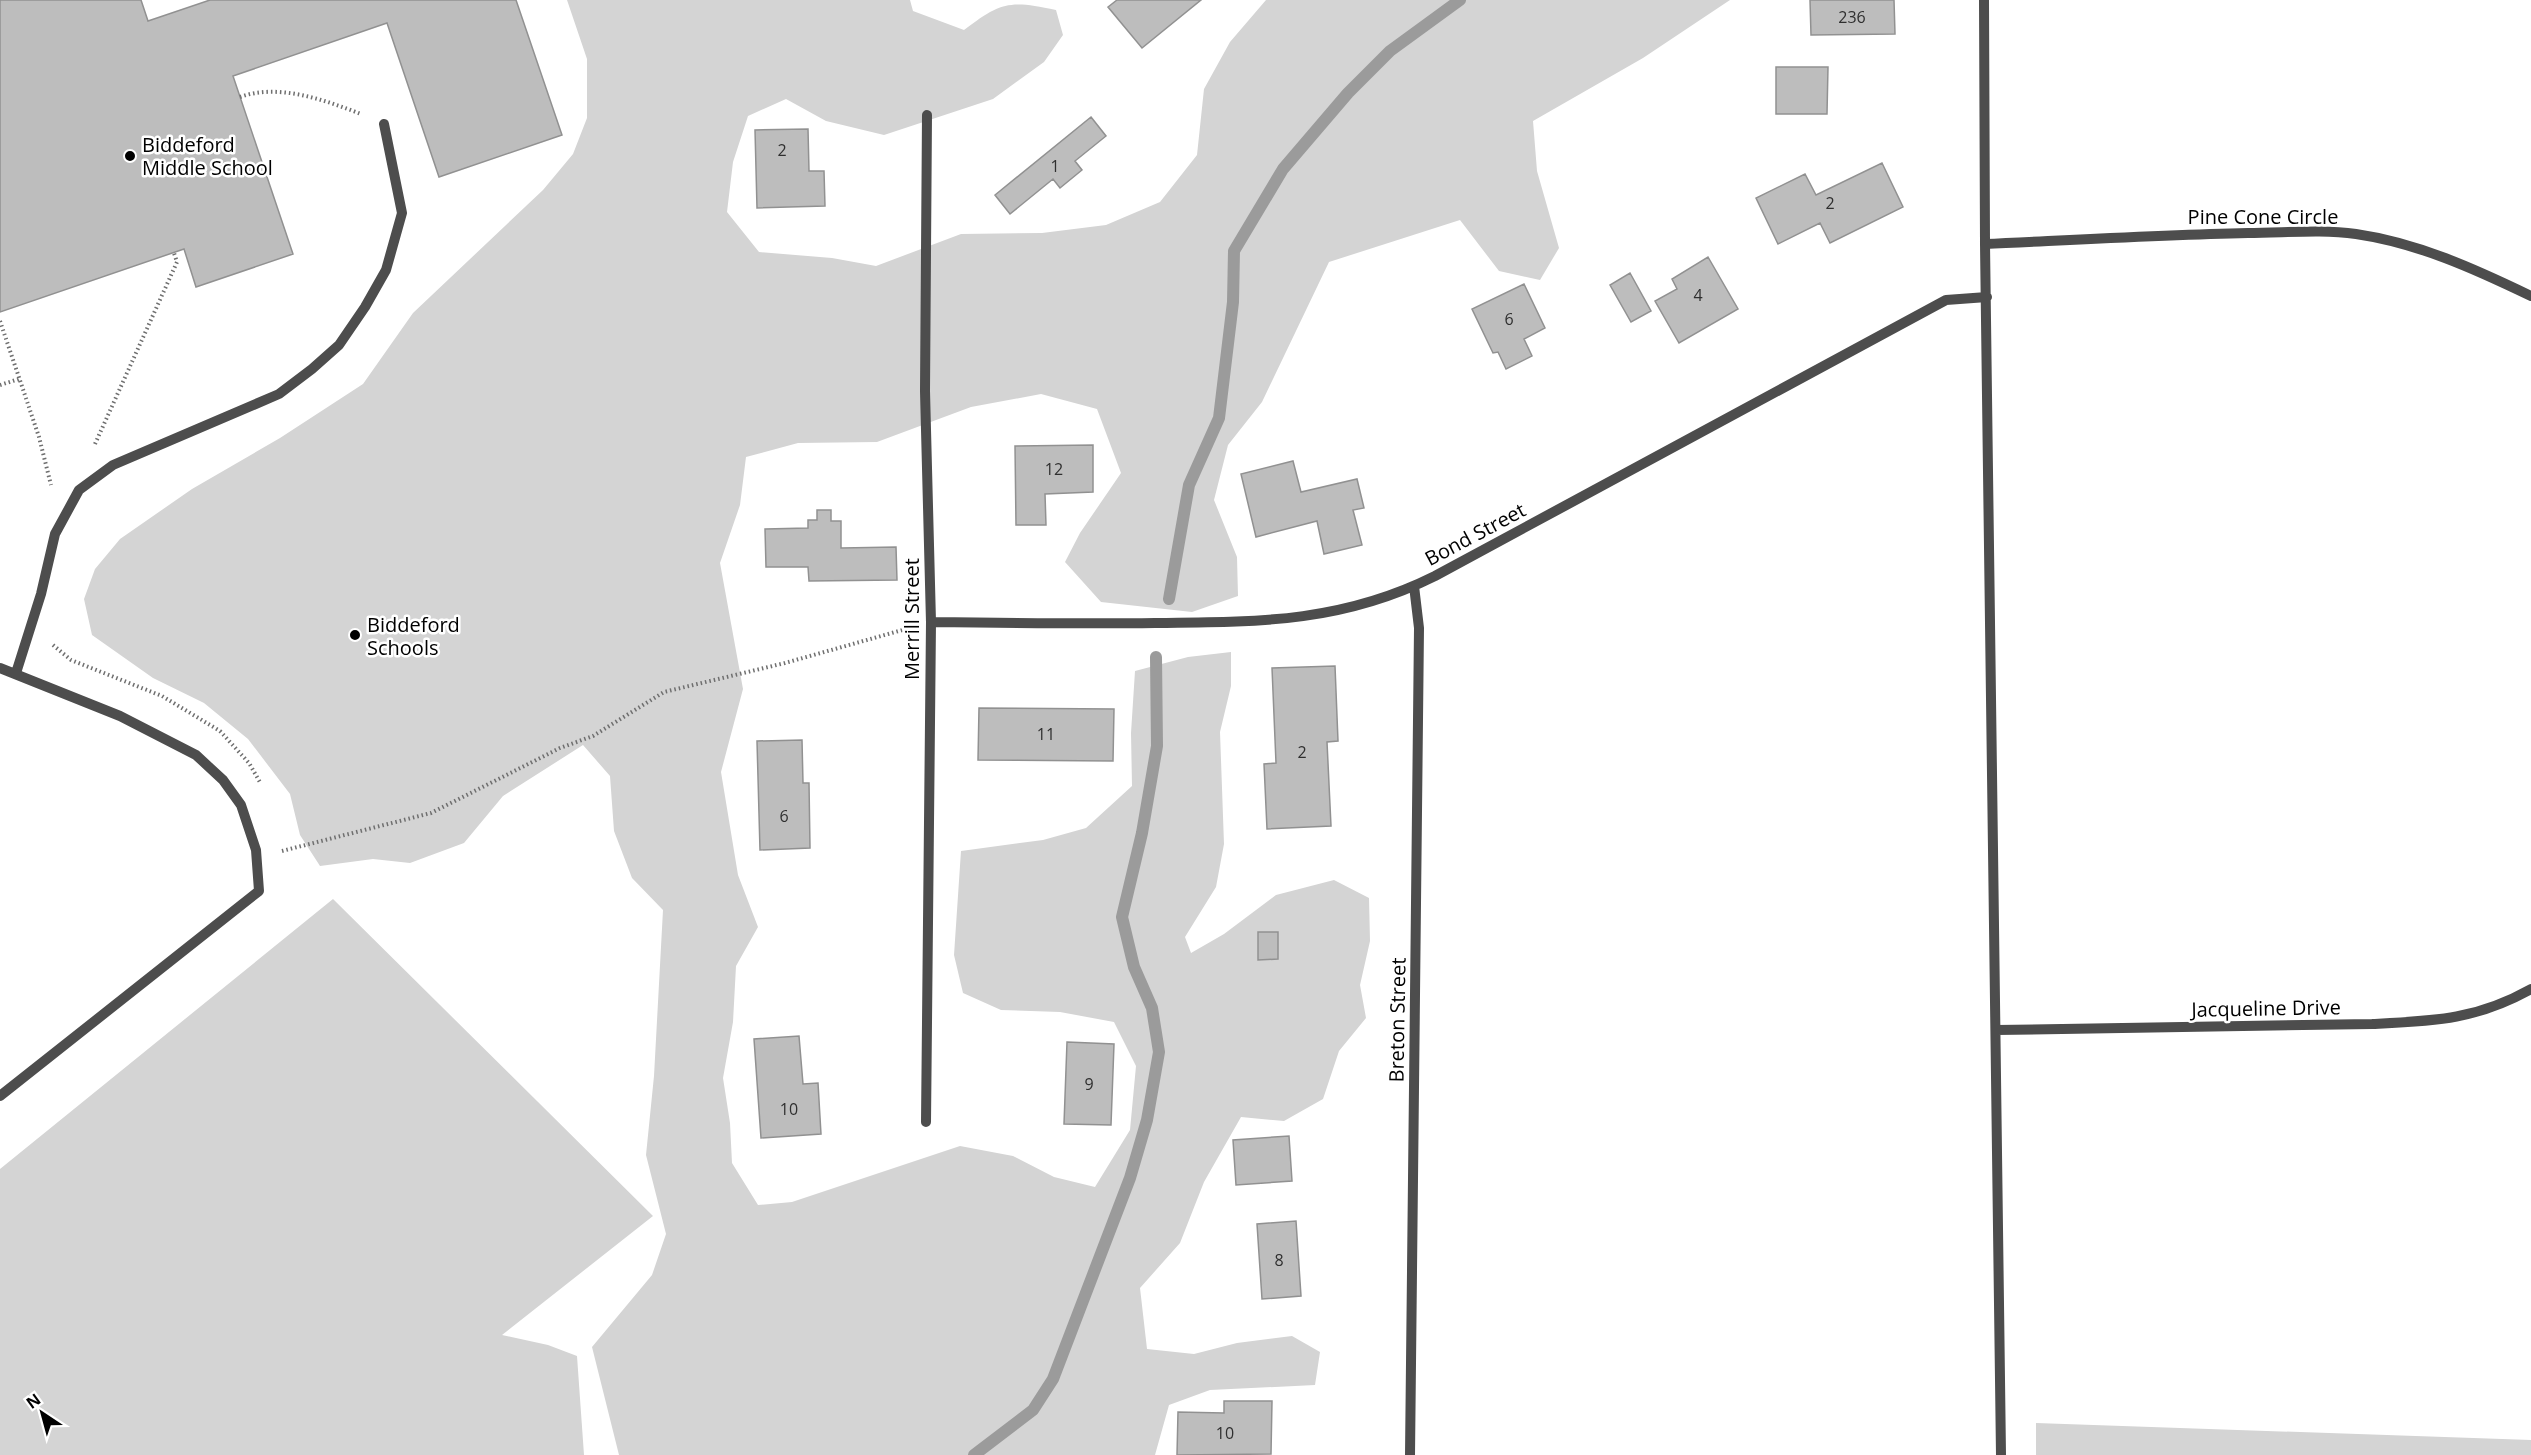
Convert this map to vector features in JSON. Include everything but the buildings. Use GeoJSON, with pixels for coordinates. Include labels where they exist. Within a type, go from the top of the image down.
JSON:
{"type":"FeatureCollection","features":[{"type":"Feature","properties":{"kind":"street"},"geometry":{"type":"LineString","coordinates":[[1984,0],[1985,244],[2001,1455]]}},
{"type":"Feature","properties":{"kind":"street","name":"Merrill Street"},"geometry":{"type":"LineString","coordinates":[[926,1122],[931,622],[925,391],[927,116]]}},
{"type":"Feature","properties":{"kind":"street"},"geometry":{"type":"LineString","coordinates":[[16,673],[41,594],[55,534],[79,490],[113,465],[279,394],[339,345],[365,307],[386,270],[402,213],[384,124]]}},
{"type":"Feature","properties":{"kind":"street","name":"Pine Cone Circle"},"geometry":{"type":"LineString","coordinates":[[1985,244],[2194,234],[2330,232],[2357,234],[2445,257],[2531,296]]}},
{"type":"Feature","properties":{"kind":"street","name":"Bond Street"},"geometry":{"type":"LineString","coordinates":[[931,622],[1083,624],[1251,622],[1356,608],[1414,586],[1946,300],[1987,297]]}},
{"type":"Feature","properties":{"kind":"street","name":"Breton Street"},"geometry":{"type":"LineString","coordinates":[[1410,1455],[1419,628],[1414,586]]}},
{"type":"Feature","properties":{"kind":"street"},"geometry":{"type":"LineString","coordinates":[[0,668],[120,716],[196,755],[223,780],[241,805],[256,850],[259,891],[0,1096]]}},
{"type":"Feature","properties":{"kind":"street","name":"Jacqueline Drive"},"geometry":{"type":"LineString","coordinates":[[1996,1030],[2433,1021],[2494,1008],[2531,989]]}},
{"type":"Feature","properties":{"kind":"path"},"geometry":{"type":"LineString","coordinates":[[240,97],[257,91],[274,92],[334,104],[384,124]]}},
{"type":"Feature","properties":{"kind":"path"},"geometry":{"type":"LineString","coordinates":[[79,490],[95,445],[177,262],[174,253]]}},
{"type":"Feature","properties":{"kind":"path"},"geometry":{"type":"LineString","coordinates":[[0,321],[39,437],[51,483],[55,534]]}},
{"type":"Feature","properties":{"kind":"path"},"geometry":{"type":"LineString","coordinates":[[0,385],[19,379]]}},
{"type":"Feature","properties":{"kind":"path"},"geometry":{"type":"LineString","coordinates":[[281,851],[431,813],[560,748],[592,736],[664,692],[785,663],[931,622]]}},
{"type":"Feature","properties":{"kind":"shaded area"},"geometry":{"type":"Polygon","coordinates":[[[567,0],[910,0],[913,11],[964,30],[987,14],[1006,6],[1027,5],[1056,10],[1063,35],[1044,62],[993,99],[884,135],[826,121],[786,99],[748,116],[733,162],[727,212],[759,252],[832,258],[876,266],[961,234],[1042,233],[1106,225],[1160,202],[1197,155],[1204,89],[1230,42],[1266,0],[1730,0],[1643,58],[1533,121],[1537,171],[1559,248],[1540,280],[1499,271],[1460,220],[1329,262],[1262,402],[1228,445],[1214,500],[1237,557],[1238,596],[1192,612],[1101,602],[1065,562],[1080,533],[1121,473],[1097,409],[1041,394],[971,407],[877,442],[798,443],[746,457],[740,505],[720,563],[743,689],[721,772],[738,875],[758,927],[736,966],[733,1022],[723,1078],[730,1123],[732,1163],[758,1205],[792,1202],[960,1146],[1013,1156],[1054,1177],[1095,1187],[1130,1130],[1136,1066],[1114,1022],[1060,1012],[1001,1010],[963,993],[954,955],[961,851],[1043,840],[1086,828],[1132,786],[1131,733],[1135,671],[1188,657],[1231,652],[1231,686],[1220,732],[1224,844],[1216,887],[1185,937],[1191,953],[1224,934],[1276,895],[1334,880],[1369,898],[1370,941],[1360,985],[1366,1018],[1339,1051],[1323,1099],[1284,1121],[1241,1117],[1204,1182],[1180,1243],[1140,1288],[1147,1349],[1194,1354],[1237,1343],[1292,1336],[1320,1352],[1315,1385],[1210,1390],[1169,1405],[1155,1455],[619,1455],[592,1347],[652,1275],[666,1234],[646,1155],[654,1076],[663,910],[632,878],[614,831],[610,776],[583,745],[503,796],[464,843],[410,863],[373,859],[320,866],[300,835],[290,794],[248,739],[204,703],[153,678],[92,635],[84,599],[95,569],[120,539],[192,489],[280,438],[363,384],[413,313],[543,190],[573,154],[587,118],[587,59],[567,0]]]}},
{"type":"Feature","properties":{"kind":"shaded area"},"geometry":{"type":"Polygon","coordinates":[[[333,899],[653,1216],[502,1335],[548,1345],[577,1356],[584,1455],[0,1455],[0,1169],[333,899]]]}},
{"type":"Feature","properties":{"kind":"shaded area"},"geometry":{"type":"Polygon","coordinates":[[[2036,1423],[2531,1440],[2531,1455],[2036,1455],[2036,1423]]]}},
{"type":"Feature","properties":{"kind":"waterway"},"geometry":{"type":"LineString","coordinates":[[1169,599],[1189,485],[1219,418],[1233,302],[1234,251],[1283,169],[1348,93],[1390,51],[1460,0]]}},
{"type":"Feature","properties":{"kind":"waterway"},"geometry":{"type":"LineString","coordinates":[[974,1455],[1033,1410],[1053,1379],[1130,1178],[1147,1120],[1159,1052],[1152,1008],[1134,967],[1122,917],[1142,833],[1157,746],[1156,657]]}},
{"type":"Feature","properties":{"kind":"place","name":"Biddeford Middle School"},"geometry":{"type":"Point","coordinates":[130,156]}},
{"type":"Feature","properties":{"kind":"place","name":"Biddeford Schools"},"geometry":{"type":"Point","coordinates":[355,635]}}]}
